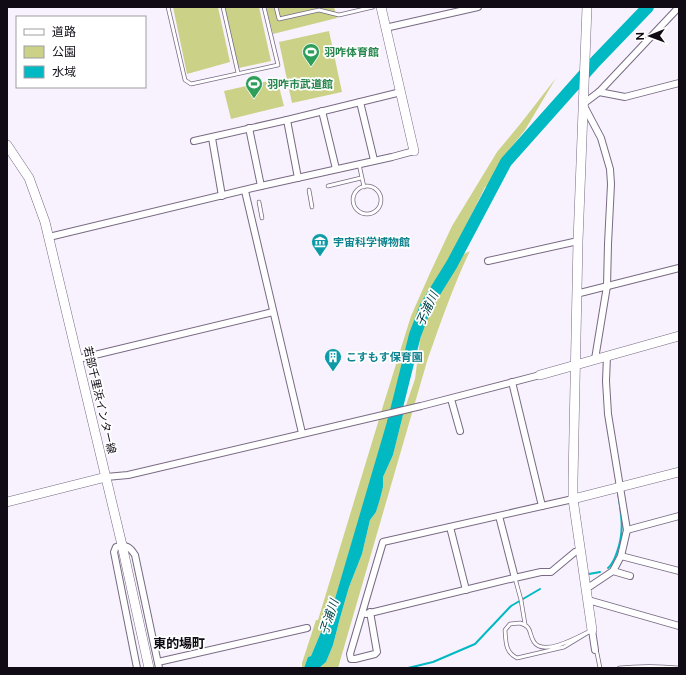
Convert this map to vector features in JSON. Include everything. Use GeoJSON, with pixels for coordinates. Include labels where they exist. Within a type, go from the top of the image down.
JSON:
{"type":"FeatureCollection","features":[{"type":"Feature","properties":{"kind":"street"},"geometry":{"type":"LineString","coordinates":[[49,237],[414,151],[381,7]]}},
{"type":"Feature","properties":{"kind":"street"},"geometry":{"type":"LineString","coordinates":[[386,28],[478,7]]}},
{"type":"Feature","properties":{"kind":"street"},"geometry":{"type":"LineString","coordinates":[[587,7],[584,40],[576,294],[574,499],[580,551],[595,650]]}},
{"type":"Feature","properties":{"kind":"street"},"geometry":{"type":"LineString","coordinates":[[583,104],[599,92],[679,7]]}},
{"type":"Feature","properties":{"kind":"street"},"geometry":{"type":"LineString","coordinates":[[599,92],[625,97],[679,83]]}},
{"type":"Feature","properties":{"kind":"street"},"geometry":{"type":"LineString","coordinates":[[194,141],[212,138],[401,92]]}},
{"type":"Feature","properties":{"kind":"street"},"geometry":{"type":"LineString","coordinates":[[360,102],[374,160]]}},
{"type":"Feature","properties":{"kind":"street"},"geometry":{"type":"LineString","coordinates":[[583,104],[601,138],[610,169],[611,184],[607,286],[595,359]]}},
{"type":"Feature","properties":{"kind":"street"},"geometry":{"type":"LineString","coordinates":[[322,111],[336,169]]}},
{"type":"Feature","properties":{"kind":"street"},"geometry":{"type":"LineString","coordinates":[[287,120],[298,178]]}},
{"type":"Feature","properties":{"kind":"street"},"geometry":{"type":"LineString","coordinates":[[249,128],[261,186]]}},
{"type":"Feature","properties":{"kind":"street"},"geometry":{"type":"LineString","coordinates":[[212,138],[222,196]]}},
{"type":"Feature","properties":{"kind":"street","name":"若部千里浜インター線"},"geometry":{"type":"LineString","coordinates":[[7,146],[29,178],[38,199],[49,237],[150,668]]}},
{"type":"Feature","properties":{"kind":"street"},"geometry":{"type":"LineString","coordinates":[[245,191],[302,433]]}},
{"type":"Feature","properties":{"kind":"street"},"geometry":{"type":"LineString","coordinates":[[488,261],[578,241]]}},
{"type":"Feature","properties":{"kind":"street"},"geometry":{"type":"LineString","coordinates":[[576,294],[679,268]]}},
{"type":"Feature","properties":{"kind":"street"},"geometry":{"type":"LineString","coordinates":[[78,359],[273,312]]}},
{"type":"Feature","properties":{"kind":"street"},"geometry":{"type":"LineString","coordinates":[[7,502],[106,477],[128,474],[421,406],[540,375],[679,336]]}},
{"type":"Feature","properties":{"kind":"street"},"geometry":{"type":"LineString","coordinates":[[586,589],[613,571],[621,556],[627,530],[608,414],[606,381],[607,356]]}},
{"type":"Feature","properties":{"kind":"street"},"geometry":{"type":"LineString","coordinates":[[512,382],[542,506]]}},
{"type":"Feature","properties":{"kind":"street"},"geometry":{"type":"LineString","coordinates":[[451,398],[460,431]]}},
{"type":"Feature","properties":{"kind":"street"},"geometry":{"type":"LineString","coordinates":[[370,612],[377,652],[375,654],[355,659],[351,658],[350,654],[383,542],[574,499],[679,472]]}},
{"type":"Feature","properties":{"kind":"street"},"geometry":{"type":"LineString","coordinates":[[499,516],[515,578]]}},
{"type":"Feature","properties":{"kind":"street"},"geometry":{"type":"LineString","coordinates":[[627,530],[679,516]]}},
{"type":"Feature","properties":{"kind":"street"},"geometry":{"type":"LineString","coordinates":[[450,527],[466,590]]}},
{"type":"Feature","properties":{"kind":"street"},"geometry":{"type":"LineString","coordinates":[[137,668],[114,552],[116,547],[122,545],[130,548],[135,555],[159,665],[306,628]]}},
{"type":"Feature","properties":{"kind":"street"},"geometry":{"type":"LineString","coordinates":[[361,616],[370,612],[515,578],[541,572],[551,572],[575,552],[580,551]]}},
{"type":"Feature","properties":{"kind":"street"},"geometry":{"type":"LineString","coordinates":[[621,556],[679,571]]}},
{"type":"Feature","properties":{"kind":"street"},"geometry":{"type":"LineString","coordinates":[[613,571],[630,576]]}},
{"type":"Feature","properties":{"kind":"street"},"geometry":{"type":"LineString","coordinates":[[588,600],[679,626]]}},
{"type":"Feature","properties":{"kind":"lane"},"geometry":{"type":"LineString","coordinates":[[168,7],[185,80],[191,84],[278,64],[264,7]]}},
{"type":"Feature","properties":{"kind":"lane"},"geometry":{"type":"LineString","coordinates":[[223,7],[238,73]]}},
{"type":"Feature","properties":{"kind":"lane"},"geometry":{"type":"LineString","coordinates":[[276,7],[279,19],[318,8],[339,15],[373,7]]}},
{"type":"Feature","properties":{"kind":"lane"},"geometry":{"type":"LineString","coordinates":[[359,164],[364,187]]}},
{"type":"Feature","properties":{"kind":"lane"},"geometry":{"type":"LineString","coordinates":[[328,186],[361,178]]}},
{"type":"Feature","properties":{"kind":"lane"},"geometry":{"type":"LineString","coordinates":[[364,187],[374,189],[380,196],[380,206],[371,214],[361,212],[354,205],[354,196],[364,187]]}},
{"type":"Feature","properties":{"kind":"lane"},"geometry":{"type":"LineString","coordinates":[[309,190],[312,207]]}},
{"type":"Feature","properties":{"kind":"lane"},"geometry":{"type":"LineString","coordinates":[[259,202],[262,218]]}},
{"type":"Feature","properties":{"kind":"lane"},"geometry":{"type":"LineString","coordinates":[[515,578],[525,624],[530,630],[534,642],[539,646],[544,648],[565,643],[592,630]]}},
{"type":"Feature","properties":{"kind":"lane"},"geometry":{"type":"LineString","coordinates":[[525,624],[510,624],[505,630],[507,646],[511,655],[517,658],[564,647],[592,630]]}},
{"type":"Feature","properties":{"kind":"lane"},"geometry":{"type":"LineString","coordinates":[[595,650],[600,668]]}},
{"type":"Feature","properties":{"kind":"lane"},"geometry":{"type":"LineString","coordinates":[[619,668],[635,666],[660,666],[679,668]]}},
{"type":"Feature","properties":{"kind":"green space"},"geometry":{"type":"Polygon","coordinates":[[[173,7],[218,7],[230,62],[187,74],[173,7]]]}},
{"type":"Feature","properties":{"kind":"green space"},"geometry":{"type":"Polygon","coordinates":[[[224,7],[259,7],[271,61],[239,68],[224,7]]]}},
{"type":"Feature","properties":{"kind":"green space"},"geometry":{"type":"Polygon","coordinates":[[[266,7],[334,7],[337,18],[273,34],[266,7]]]}},
{"type":"Feature","properties":{"kind":"green space","name":"羽咋体育館"},"geometry":{"type":"Polygon","coordinates":[[[329,31],[342,92],[292,103],[279,42],[329,31]]]}},
{"type":"Feature","properties":{"kind":"green space"},"geometry":{"type":"Polygon","coordinates":[[[556,78],[525,130],[501,160],[500,167],[494,179],[485,187],[447,265],[440,274],[420,310],[329,619],[321,623],[321,632],[311,656],[308,657],[304,668],[302,668],[302,663],[316,620],[318,620],[411,316],[452,226],[497,152],[556,78]]]}},
{"type":"Feature","properties":{"kind":"green space","name":"羽咋市武道館"},"geometry":{"type":"Polygon","coordinates":[[[277,79],[284,106],[231,119],[224,91],[277,79]]]}},
{"type":"Feature","properties":{"kind":"green space"},"geometry":{"type":"Polygon","coordinates":[[[470,251],[453,291],[428,358],[338,668],[319,668],[326,662],[333,645],[349,587],[362,554],[370,520],[376,512],[380,499],[383,487],[383,477],[393,455],[404,411],[415,379],[420,340],[424,323],[430,308],[464,254],[470,251]]]}},
{"type":"Feature","properties":{"kind":"water"},"geometry":{"type":"Polygon","coordinates":[[[404,411],[393,455],[383,477],[383,487],[380,499],[376,512],[370,520],[362,554],[349,587],[333,645],[326,662],[319,668],[304,668],[308,657],[311,656],[321,632],[321,623],[329,619],[389,415],[404,411]]]}},
{"type":"Feature","properties":{"kind":"waterway","name":"子浦川"},"geometry":{"type":"LineString","coordinates":[[393,423],[415,335],[426,306],[452,264],[506,162],[596,61],[648,7]]}},
{"type":"Feature","properties":{"kind":"waterway"},"geometry":{"type":"LineString","coordinates":[[608,568],[615,559],[622,529],[618,492]]}},
{"type":"Feature","properties":{"kind":"waterway"},"geometry":{"type":"LineString","coordinates":[[589,574],[600,572]]}},
{"type":"Feature","properties":{"kind":"waterway"},"geometry":{"type":"LineString","coordinates":[[408,668],[433,662],[475,644],[511,606],[540,589]]}},
{"type":"Feature","properties":{"kind":"place","name":"羽咋体育館"},"geometry":{"type":"Point","coordinates":[311,67]}},
{"type":"Feature","properties":{"kind":"place","name":"羽咋市武道館"},"geometry":{"type":"Point","coordinates":[254,99]}},
{"type":"Feature","properties":{"kind":"place","name":"宇宙科学博物館"},"geometry":{"type":"Point","coordinates":[320,257]}},
{"type":"Feature","properties":{"kind":"place","name":"こすもす保育園"},"geometry":{"type":"Point","coordinates":[333,372]}},
{"type":"Feature","properties":{"kind":"district","name":"東的場町"},"geometry":{"type":"Point","coordinates":[179,643]}}]}
